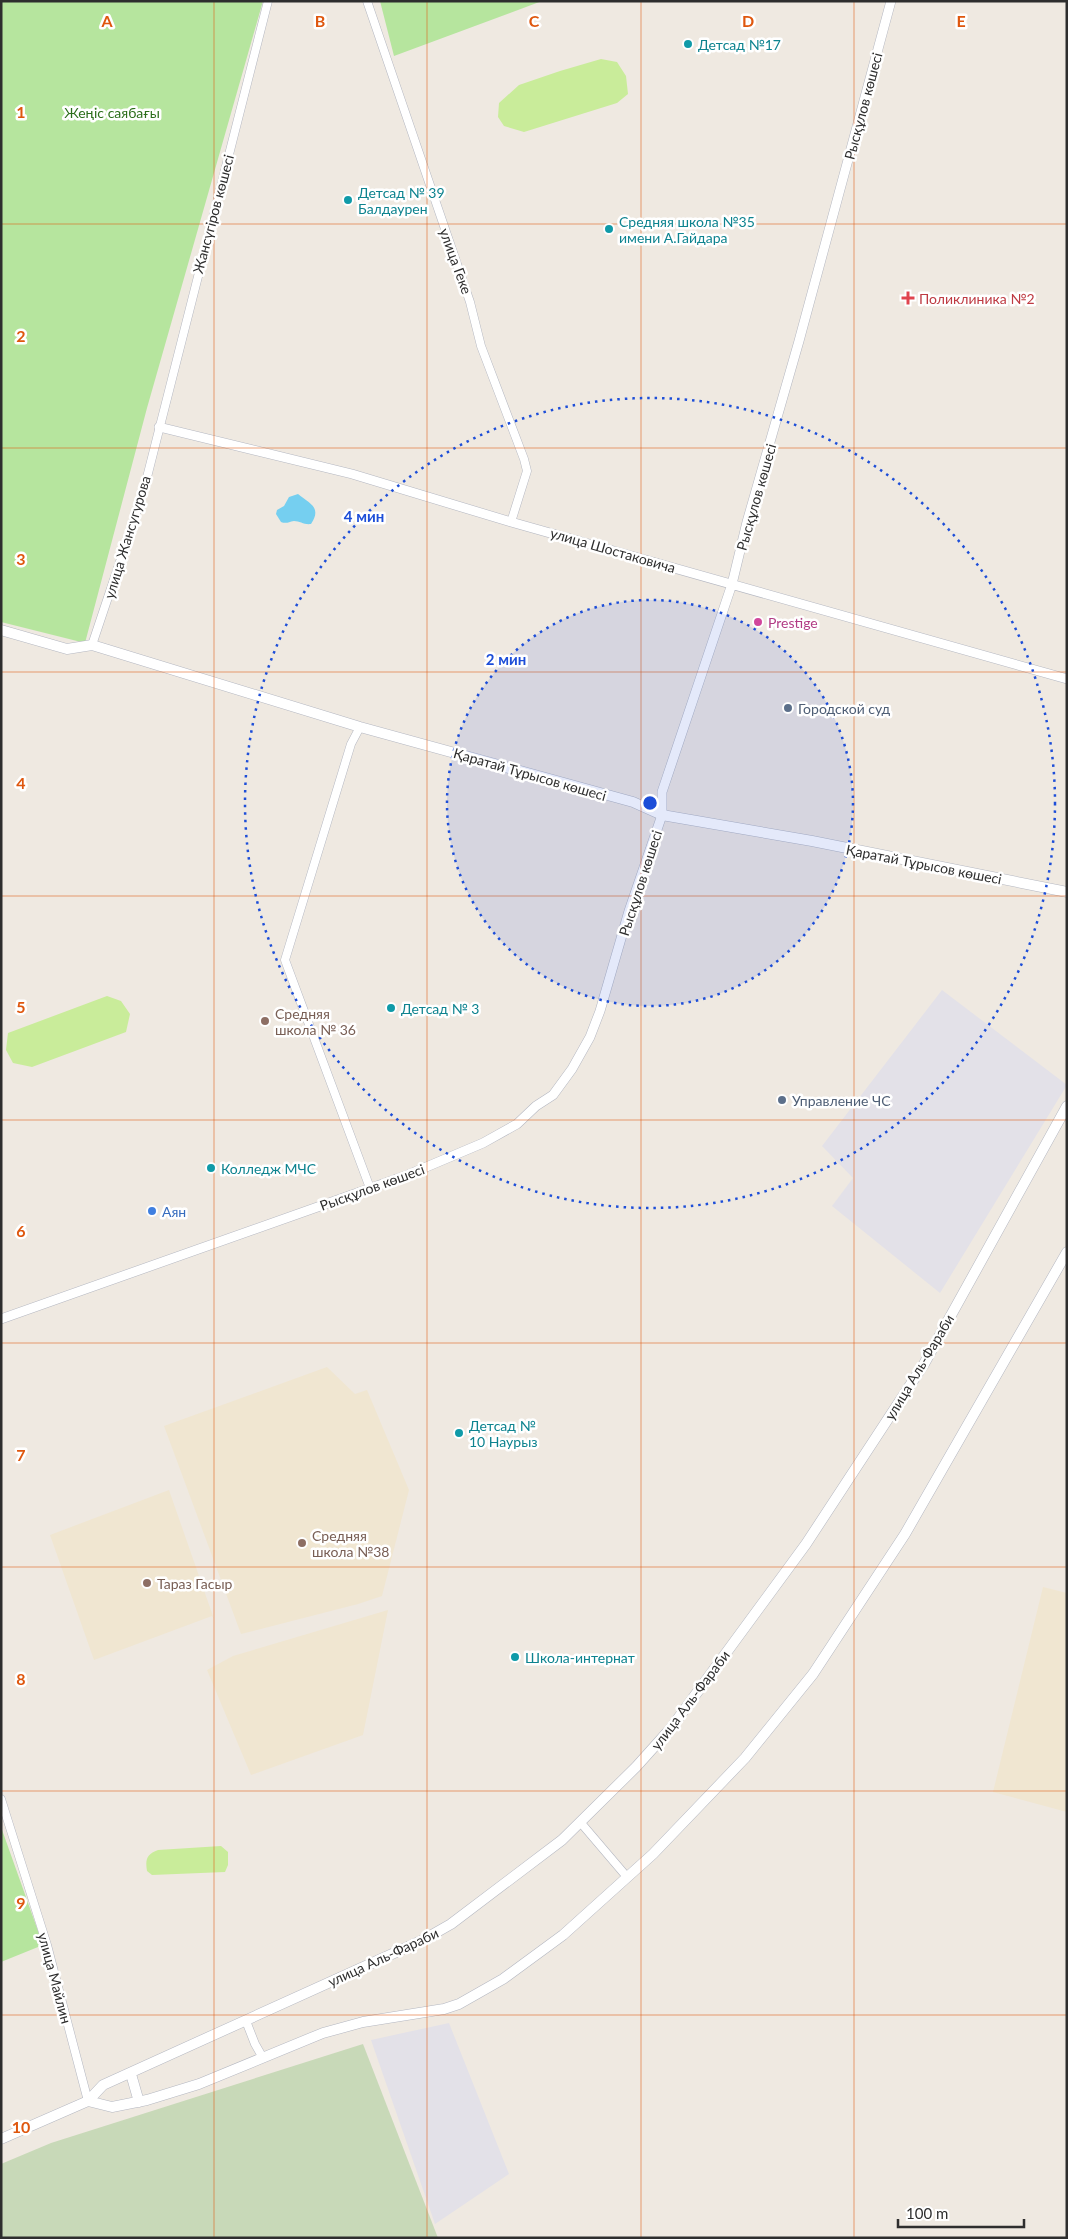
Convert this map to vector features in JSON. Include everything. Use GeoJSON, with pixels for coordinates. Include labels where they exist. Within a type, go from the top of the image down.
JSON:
{"type":"FeatureCollection","features":[{"type":"Feature","properties":{"kind":"main road","name":"Қаратай Тұрысов көшесі"},"geometry":{"type":"LineString","coordinates":[[1,630],[67,649],[92,646],[360,727],[633,802],[662,815],[812,841],[1067,892]]}},
{"type":"Feature","properties":{"kind":"main road","name":"улица Аль-Фараби"},"geometry":{"type":"LineString","coordinates":[[1,2138],[88,2101],[103,2086],[423,1940],[451,1924],[534,1863],[581,1823],[671,1728],[806,1544],[924,1364],[1067,1106]]}},
{"type":"Feature","properties":{"kind":"main road"},"geometry":{"type":"LineString","coordinates":[[88,2101],[112,2107],[139,2102],[199,2084],[323,2033],[363,2022],[444,2009],[459,2004],[503,1979],[563,1935],[653,1854],[745,1758],[813,1674],[905,1534],[1067,1252]]}},
{"type":"Feature","properties":{"kind":"main road"},"geometry":{"type":"LineString","coordinates":[[131,2074],[139,2102]]}},
{"type":"Feature","properties":{"kind":"street","name":"Жансүгіров көшесі"},"geometry":{"type":"LineString","coordinates":[[159,427],[268,1]]}},
{"type":"Feature","properties":{"kind":"street","name":"улица Геке"},"geometry":{"type":"LineString","coordinates":[[367,1],[470,302],[481,346],[524,459],[526,471],[511,522]]}},
{"type":"Feature","properties":{"kind":"street","name":"Рысқұлов көшесі"},"geometry":{"type":"LineString","coordinates":[[1,1319],[404,1176],[483,1142],[518,1124],[536,1106],[553,1095],[572,1069],[590,1037],[600,1011],[629,911],[662,815],[662,792],[732,584],[747,522],[892,1]]}},
{"type":"Feature","properties":{"kind":"street","name":"улица Шостаковича"},"geometry":{"type":"LineString","coordinates":[[159,427],[352,474],[511,522],[1067,679]]}},
{"type":"Feature","properties":{"kind":"street","name":"улица Жансугурова"},"geometry":{"type":"LineString","coordinates":[[92,646],[143,493],[159,427]]}},
{"type":"Feature","properties":{"kind":"street"},"geometry":{"type":"LineString","coordinates":[[360,727],[351,744],[286,960],[370,1188]]}},
{"type":"Feature","properties":{"kind":"street","name":"улица Майлин"},"geometry":{"type":"LineString","coordinates":[[1,1799],[47,1945],[88,2101]]}},
{"type":"Feature","properties":{"kind":"street"},"geometry":{"type":"LineString","coordinates":[[581,1823],[628,1877]]}},
{"type":"Feature","properties":{"kind":"street"},"geometry":{"type":"LineString","coordinates":[[246,2021],[263,2058]]}},
{"type":"Feature","properties":{"kind":"shaded area"},"geometry":{"type":"Polygon","coordinates":[[[942,990],[1067,1085],[940,1293],[832,1206],[853,1178],[822,1146],[942,990]]]}},
{"type":"Feature","properties":{"kind":"shaded area","name":"Средняя школа №38"},"geometry":{"type":"Polygon","coordinates":[[[327,1367],[355,1394],[367,1390],[409,1490],[382,1596],[241,1634],[164,1426],[327,1367]]]}},
{"type":"Feature","properties":{"kind":"shaded area"},"geometry":{"type":"Polygon","coordinates":[[[169,1490],[214,1619],[212,1616],[94,1660],[50,1535],[169,1490]]]}},
{"type":"Feature","properties":{"kind":"shaded area"},"geometry":{"type":"Polygon","coordinates":[[[1043,1587],[1067,1593],[1067,1812],[993,1792],[1043,1587]]]}},
{"type":"Feature","properties":{"kind":"shaded area"},"geometry":{"type":"Polygon","coordinates":[[[388,1610],[363,1735],[251,1775],[207,1670],[233,1656],[388,1610]]]}},
{"type":"Feature","properties":{"kind":"shaded area"},"geometry":{"type":"Polygon","coordinates":[[[449,2023],[509,2174],[435,2224],[371,2040],[449,2023]]]}},
{"type":"Feature","properties":{"kind":"green space","name":"Жеңіс саябағы"},"geometry":{"type":"Polygon","coordinates":[[[1,1],[263,1],[147,408],[85,643],[1,622],[1,1]]]}},
{"type":"Feature","properties":{"kind":"green space"},"geometry":{"type":"Polygon","coordinates":[[[380,1],[542,1],[394,56],[380,1]]]}},
{"type":"Feature","properties":{"kind":"green space"},"geometry":{"type":"Polygon","coordinates":[[[601,59],[617,62],[626,76],[628,94],[617,103],[524,132],[504,126],[498,117],[499,103],[519,85],[601,59]]]}},
{"type":"Feature","properties":{"kind":"green space"},"geometry":{"type":"Polygon","coordinates":[[[107,996],[121,1001],[130,1014],[126,1032],[32,1067],[13,1063],[6,1050],[8,1033],[107,996]]]}},
{"type":"Feature","properties":{"kind":"green space"},"geometry":{"type":"Polygon","coordinates":[[[1,1827],[43,1945],[1,1962],[1,1827]]]}},
{"type":"Feature","properties":{"kind":"green space"},"geometry":{"type":"Polygon","coordinates":[[[221,1846],[228,1852],[228,1865],[225,1872],[152,1875],[147,1871],[146,1863],[148,1858],[151,1853],[158,1850],[221,1846]]]}},
{"type":"Feature","properties":{"kind":"green space"},"geometry":{"type":"Polygon","coordinates":[[[363,2044],[438,2238],[1,2238],[1,2164],[51,2143],[363,2044]]]}},
{"type":"Feature","properties":{"kind":"water"},"geometry":{"type":"Polygon","coordinates":[[[298,494],[310,503],[315,510],[311,524],[294,521],[281,522],[276,514],[277,510],[284,506],[289,497],[298,494]]]}},
{"type":"Feature","properties":{"kind":"place","name":"Детсад №17"},"geometry":{"type":"Point","coordinates":[688,44]}},
{"type":"Feature","properties":{"kind":"place","name":"Детсад № 39 Балдаурен"},"geometry":{"type":"Point","coordinates":[348,200]}},
{"type":"Feature","properties":{"kind":"place","name":"Средняя школа №35 имени А.Гайдара"},"geometry":{"type":"Point","coordinates":[609,229]}},
{"type":"Feature","properties":{"kind":"place","name":"Поликлиника №2"},"geometry":{"type":"Point","coordinates":[908,298]}},
{"type":"Feature","properties":{"kind":"place","name":"Prestige"},"geometry":{"type":"Point","coordinates":[758,622]}},
{"type":"Feature","properties":{"kind":"place","name":"Городской суд"},"geometry":{"type":"Point","coordinates":[788,708]}},
{"type":"Feature","properties":{"kind":"place","name":"Детсад № 3"},"geometry":{"type":"Point","coordinates":[391,1008]}},
{"type":"Feature","properties":{"kind":"place","name":"Средняя школа № 36"},"geometry":{"type":"Point","coordinates":[265,1021]}},
{"type":"Feature","properties":{"kind":"place","name":"Управление ЧС"},"geometry":{"type":"Point","coordinates":[782,1100]}},
{"type":"Feature","properties":{"kind":"place","name":"Колледж МЧС"},"geometry":{"type":"Point","coordinates":[211,1168]}},
{"type":"Feature","properties":{"kind":"place","name":"Аян"},"geometry":{"type":"Point","coordinates":[152,1211]}},
{"type":"Feature","properties":{"kind":"place","name":"Детсад № 10 Наурыз"},"geometry":{"type":"Point","coordinates":[459,1433]}},
{"type":"Feature","properties":{"kind":"place","name":"Средняя школа №38"},"geometry":{"type":"Point","coordinates":[302,1543]}},
{"type":"Feature","properties":{"kind":"place","name":"Тараз Гасыр"},"geometry":{"type":"Point","coordinates":[147,1583]}},
{"type":"Feature","properties":{"kind":"place","name":"Школа-интернат"},"geometry":{"type":"Point","coordinates":[515,1657]}}]}
